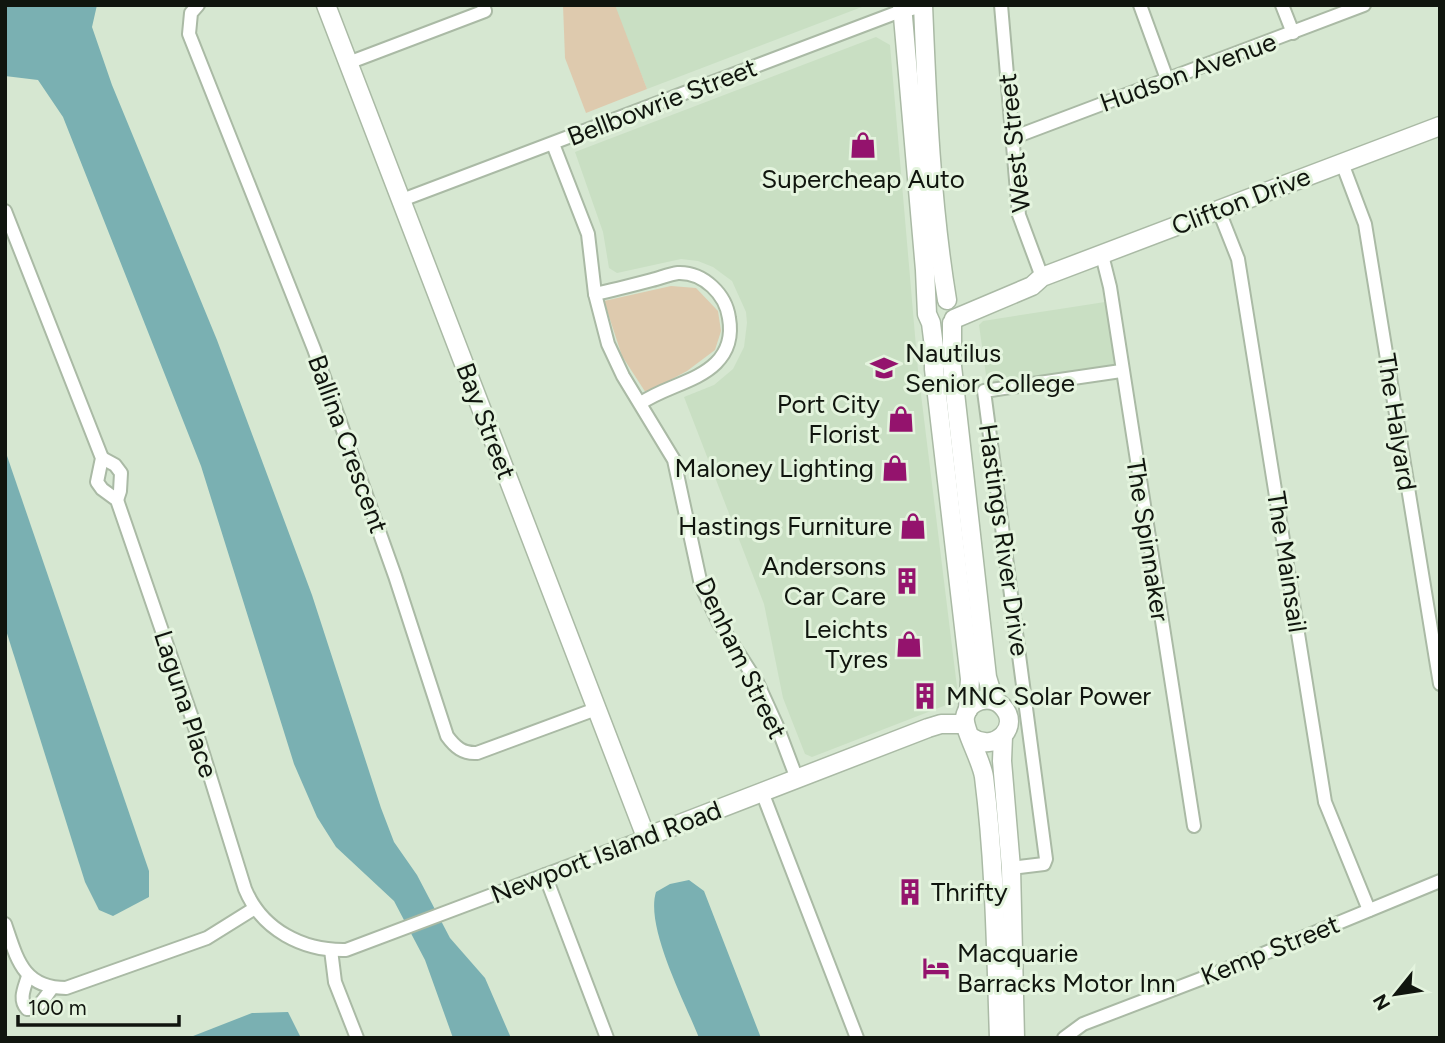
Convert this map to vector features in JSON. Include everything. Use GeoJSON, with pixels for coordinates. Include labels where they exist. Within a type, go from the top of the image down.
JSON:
{"type":"FeatureCollection","features":[{"type":"Feature","properties":{"kind":"main road","name":"Bay Street"},"geometry":{"type":"LineString","coordinates":[[326,5],[646,837]]}},
{"type":"Feature","properties":{"kind":"main road","name":"Hastings River Drive"},"geometry":{"type":"LineString","coordinates":[[923,6],[942,268],[951,311],[956,407],[987,677],[994,700]]}},
{"type":"Feature","properties":{"kind":"main road","name":"Hastings River Drive"},"geometry":{"type":"LineString","coordinates":[[902,8],[934,369],[970,679],[968,724],[983,768],[993,857],[999,1038]]}},
{"type":"Feature","properties":{"kind":"main road","name":"Clifton Drive"},"geometry":{"type":"LineString","coordinates":[[951,311],[984,294],[1102,255],[1440,126]]}},
{"type":"Feature","properties":{"kind":"main road"},"geometry":{"type":"LineString","coordinates":[[936,300],[951,311],[941,328],[929,316],[936,300]]}},
{"type":"Feature","properties":{"kind":"main road"},"geometry":{"type":"LineString","coordinates":[[979,700],[994,700],[1008,716],[1007,730],[997,741],[984,743],[968,724],[979,700]]}},
{"type":"Feature","properties":{"kind":"main road","name":"Newport Island Road"},"geometry":{"type":"LineString","coordinates":[[646,837],[928,728],[941,724],[968,724]]}},
{"type":"Feature","properties":{"kind":"main road"},"geometry":{"type":"LineString","coordinates":[[1003,736],[1002,761],[1011,868],[1015,1038]]}},
{"type":"Feature","properties":{"kind":"street","name":"Ballina Crescent"},"geometry":{"type":"LineString","coordinates":[[198,5],[191,13],[189,34],[319,362],[383,540],[447,736],[463,752],[477,753],[596,709]]}},
{"type":"Feature","properties":{"kind":"street"},"geometry":{"type":"LineString","coordinates":[[348,63],[485,11],[483,5]]}},
{"type":"Feature","properties":{"kind":"street","name":"West Street"},"geometry":{"type":"LineString","coordinates":[[1001,5],[1019,215],[1042,277]]}},
{"type":"Feature","properties":{"kind":"street"},"geometry":{"type":"LineString","coordinates":[[1140,5],[1167,79]]}},
{"type":"Feature","properties":{"kind":"street"},"geometry":{"type":"LineString","coordinates":[[1282,5],[1293,33]]}},
{"type":"Feature","properties":{"kind":"street","name":"Hudson Avenue"},"geometry":{"type":"LineString","coordinates":[[1012,138],[1364,5]]}},
{"type":"Feature","properties":{"kind":"street","name":"Bellbowrie Street"},"geometry":{"type":"LineString","coordinates":[[402,200],[902,8],[923,6]]}},
{"type":"Feature","properties":{"kind":"street","name":"Denham Street"},"geometry":{"type":"LineString","coordinates":[[553,144],[588,234],[595,294],[608,344],[623,376],[674,460],[701,585],[719,623],[757,682],[797,779]]}},
{"type":"Feature","properties":{"kind":"street","name":"The Halyard"},"geometry":{"type":"LineString","coordinates":[[1342,163],[1365,224],[1440,684]]}},
{"type":"Feature","properties":{"kind":"street","name":"Laguna Place"},"geometry":{"type":"LineString","coordinates":[[5,211],[102,458],[97,482],[117,500],[192,718],[245,889],[255,908]]}},
{"type":"Feature","properties":{"kind":"street","name":"The Mainsail"},"geometry":{"type":"LineString","coordinates":[[1219,211],[1238,259],[1325,803],[1369,910]]}},
{"type":"Feature","properties":{"kind":"street","name":"The Spinnaker"},"geometry":{"type":"LineString","coordinates":[[1102,255],[1110,287],[1194,826]]}},
{"type":"Feature","properties":{"kind":"street"},"geometry":{"type":"LineString","coordinates":[[595,294],[679,273],[703,279],[718,292],[728,306],[731,327],[728,346],[716,363],[641,403]]}},
{"type":"Feature","properties":{"kind":"street","name":"Hastings River Drive"},"geometry":{"type":"LineString","coordinates":[[1011,868],[1044,864],[1046,859],[984,391],[1121,371]]}},
{"type":"Feature","properties":{"kind":"street","name":"Laguna Place"},"geometry":{"type":"LineString","coordinates":[[102,458],[115,465],[121,473],[117,500]]}},
{"type":"Feature","properties":{"kind":"street"},"geometry":{"type":"LineString","coordinates":[[762,792],[857,1038]]}},
{"type":"Feature","properties":{"kind":"street","name":"Newport Island Road"},"geometry":{"type":"LineString","coordinates":[[255,908],[265,920],[288,936],[315,947],[346,950],[646,837]]}},
{"type":"Feature","properties":{"kind":"street"},"geometry":{"type":"LineString","coordinates":[[545,875],[607,1038]]}},
{"type":"Feature","properties":{"kind":"street","name":"Kemp Street"},"geometry":{"type":"LineString","coordinates":[[1064,1038],[1083,1024],[1440,881]]}},
{"type":"Feature","properties":{"kind":"street"},"geometry":{"type":"LineString","coordinates":[[5,924],[19,963],[28,976],[39,984],[52,988],[78,985],[207,938],[255,908]]}},
{"type":"Feature","properties":{"kind":"street"},"geometry":{"type":"LineString","coordinates":[[331,950],[335,982],[357,1038]]}},
{"type":"Feature","properties":{"kind":"street"},"geometry":{"type":"LineString","coordinates":[[28,976],[22,998],[27,1009],[33,1010],[39,1006],[52,988]]}},
{"type":"Feature","properties":{"kind":"shaded area"},"geometry":{"type":"Polygon","coordinates":[[[563,5],[615,5],[647,89],[586,113],[565,58],[563,5]]]}},
{"type":"Feature","properties":{"kind":"shaded area"},"geometry":{"type":"Polygon","coordinates":[[[614,5],[867,5],[647,89],[614,5]]]}},
{"type":"Feature","properties":{"kind":"shaded area"},"geometry":{"type":"Polygon","coordinates":[[[876,37],[890,45],[918,370],[958,695],[954,702],[812,757],[805,754],[783,698],[764,604],[684,397],[714,385],[733,369],[744,347],[746,312],[732,281],[713,267],[698,261],[681,259],[617,273],[609,268],[603,232],[575,152],[876,37]]]}},
{"type":"Feature","properties":{"kind":"shaded area"},"geometry":{"type":"Polygon","coordinates":[[[671,286],[696,288],[718,311],[721,331],[715,350],[687,371],[646,393],[622,356],[604,301],[671,286]]]}},
{"type":"Feature","properties":{"kind":"shaded area"},"geometry":{"type":"Polygon","coordinates":[[[1105,302],[1115,365],[991,385],[987,382],[979,325],[983,321],[1105,302]]]}},
{"type":"Feature","properties":{"kind":"water"},"geometry":{"type":"Polygon","coordinates":[[[5,5],[97,5],[92,27],[112,85],[217,340],[312,595],[394,842],[417,875],[450,938],[485,978],[511,1038],[453,1038],[425,960],[394,901],[336,847],[317,817],[294,764],[201,466],[63,117],[38,80],[5,76],[5,5]]]}},
{"type":"Feature","properties":{"kind":"water"},"geometry":{"type":"Polygon","coordinates":[[[5,450],[149,871],[149,897],[113,916],[99,910],[85,882],[5,627],[5,450]]]}},
{"type":"Feature","properties":{"kind":"water"},"geometry":{"type":"Polygon","coordinates":[[[689,880],[704,891],[761,1038],[699,1038],[668,965],[656,925],[654,907],[656,892],[670,884],[689,880]]]}},
{"type":"Feature","properties":{"kind":"water"},"geometry":{"type":"Polygon","coordinates":[[[288,1012],[301,1038],[188,1038],[252,1013],[288,1012]]]}},
{"type":"Feature","properties":{"kind":"place","name":"Supercheap Auto"},"geometry":{"type":"Point","coordinates":[863,145]}},
{"type":"Feature","properties":{"kind":"place","name":"Nautilus Senior College"},"geometry":{"type":"Point","coordinates":[884,368]}},
{"type":"Feature","properties":{"kind":"place","name":"Port City Florist"},"geometry":{"type":"Point","coordinates":[901,419]}},
{"type":"Feature","properties":{"kind":"place","name":"Maloney Lighting"},"geometry":{"type":"Point","coordinates":[895,468]}},
{"type":"Feature","properties":{"kind":"place","name":"Hastings Furniture"},"geometry":{"type":"Point","coordinates":[913,526]}},
{"type":"Feature","properties":{"kind":"place","name":"Andersons Car Care"},"geometry":{"type":"Point","coordinates":[907,581]}},
{"type":"Feature","properties":{"kind":"place","name":"Leichts Tyres"},"geometry":{"type":"Point","coordinates":[909,644]}},
{"type":"Feature","properties":{"kind":"place","name":"MNC Solar Power"},"geometry":{"type":"Point","coordinates":[925,696]}},
{"type":"Feature","properties":{"kind":"place","name":"Thrifty"},"geometry":{"type":"Point","coordinates":[910,892]}},
{"type":"Feature","properties":{"kind":"place","name":"Macquarie Barracks Motor Inn"},"geometry":{"type":"Point","coordinates":[936,968]}}]}
